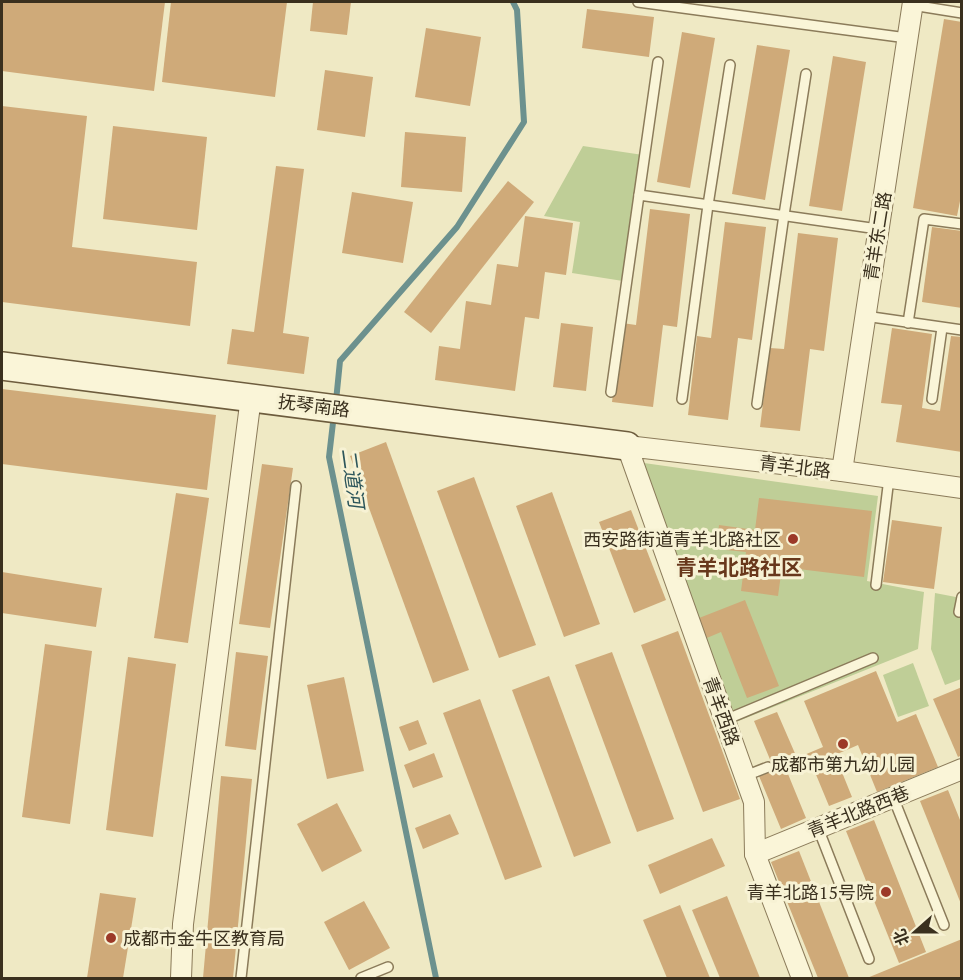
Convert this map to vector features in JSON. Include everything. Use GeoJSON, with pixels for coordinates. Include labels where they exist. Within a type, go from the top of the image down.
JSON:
{"type":"FeatureCollection","features":[{"type":"Feature","properties":{"kind":"street","name":"青羊东二路"},"geometry":{"type":"LineString","coordinates":[[842,471],[912,3]]}},
{"type":"Feature","properties":{"kind":"street","name":"抚琴南路"},"geometry":{"type":"LineString","coordinates":[[2,366],[627,446]]}},
{"type":"Feature","properties":{"kind":"street"},"geometry":{"type":"LineString","coordinates":[[182,978],[183,924],[250,397]]}},
{"type":"Feature","properties":{"kind":"street","name":"青羊北路"},"geometry":{"type":"LineString","coordinates":[[627,446],[842,471],[962,488]]}},
{"type":"Feature","properties":{"kind":"street","name":"青羊西路"},"geometry":{"type":"LineString","coordinates":[[627,446],[754,802],[755,854],[802,978]]}},
{"type":"Feature","properties":{"kind":"street","name":"青羊北路西巷"},"geometry":{"type":"LineString","coordinates":[[755,854],[962,769]]}},
{"type":"Feature","properties":{"kind":"lane"},"geometry":{"type":"LineString","coordinates":[[638,2],[703,6],[907,38]]}},
{"type":"Feature","properties":{"kind":"lane"},"geometry":{"type":"LineString","coordinates":[[912,3],[962,13]]}},
{"type":"Feature","properties":{"kind":"lane"},"geometry":{"type":"LineString","coordinates":[[611,392],[658,62]]}},
{"type":"Feature","properties":{"kind":"lane"},"geometry":{"type":"LineString","coordinates":[[682,399],[708,205],[730,65]]}},
{"type":"Feature","properties":{"kind":"lane"},"geometry":{"type":"LineString","coordinates":[[757,404],[806,74]]}},
{"type":"Feature","properties":{"kind":"lane"},"geometry":{"type":"LineString","coordinates":[[639,195],[878,229]]}},
{"type":"Feature","properties":{"kind":"lane"},"geometry":{"type":"LineString","coordinates":[[908,323],[924,219],[962,224]]}},
{"type":"Feature","properties":{"kind":"lane"},"geometry":{"type":"LineString","coordinates":[[865,316],[962,330]]}},
{"type":"Feature","properties":{"kind":"lane"},"geometry":{"type":"LineString","coordinates":[[932,399],[942,328]]}},
{"type":"Feature","properties":{"kind":"lane"},"geometry":{"type":"LineString","coordinates":[[876,585],[889,478]]}},
{"type":"Feature","properties":{"kind":"lane"},"geometry":{"type":"LineString","coordinates":[[241,978],[296,486]]}},
{"type":"Feature","properties":{"kind":"lane"},"geometry":{"type":"LineString","coordinates":[[962,597],[959,612],[962,612]]}},
{"type":"Feature","properties":{"kind":"lane"},"geometry":{"type":"LineString","coordinates":[[725,720],[873,658]]}},
{"type":"Feature","properties":{"kind":"lane"},"geometry":{"type":"LineString","coordinates":[[745,776],[768,767]]}},
{"type":"Feature","properties":{"kind":"lane"},"geometry":{"type":"LineString","coordinates":[[893,797],[944,925]]}},
{"type":"Feature","properties":{"kind":"lane"},"geometry":{"type":"LineString","coordinates":[[818,828],[869,959]]}},
{"type":"Feature","properties":{"kind":"lane"},"geometry":{"type":"LineString","coordinates":[[361,978],[388,967]]}},
{"type":"Feature","properties":{"kind":"green space"},"geometry":{"type":"Polygon","coordinates":[[[583,146],[643,155],[623,281],[572,273],[580,222],[544,216],[583,146]]]}},
{"type":"Feature","properties":{"kind":"green space"},"geometry":{"type":"Polygon","coordinates":[[[637,462],[878,496],[867,581],[924,592],[918,649],[731,724],[637,462]]]}},
{"type":"Feature","properties":{"kind":"green space"},"geometry":{"type":"Polygon","coordinates":[[[935,593],[961,598],[961,679],[945,685],[931,649],[935,593]]]}},
{"type":"Feature","properties":{"kind":"green space"},"geometry":{"type":"Polygon","coordinates":[[[913,663],[929,706],[898,717],[883,675],[913,663]]]}},
{"type":"Feature","properties":{"kind":"building"},"geometry":{"type":"Polygon","coordinates":[[[2,2],[165,2],[154,91],[2,71],[2,2]]]}},
{"type":"Feature","properties":{"kind":"building"},"geometry":{"type":"Polygon","coordinates":[[[171,2],[287,2],[275,97],[162,82],[171,2]]]}},
{"type":"Feature","properties":{"kind":"building"},"geometry":{"type":"Polygon","coordinates":[[[313,2],[351,2],[347,35],[310,31],[313,2]]]}},
{"type":"Feature","properties":{"kind":"building"},"geometry":{"type":"Polygon","coordinates":[[[587,9],[654,17],[649,57],[582,48],[587,9]]]}},
{"type":"Feature","properties":{"kind":"building"},"geometry":{"type":"Polygon","coordinates":[[[944,19],[962,22],[962,191],[957,216],[913,208],[944,19]]]}},
{"type":"Feature","properties":{"kind":"building"},"geometry":{"type":"Polygon","coordinates":[[[426,28],[481,37],[470,106],[415,97],[426,28]]]}},
{"type":"Feature","properties":{"kind":"building"},"geometry":{"type":"Polygon","coordinates":[[[682,32],[715,38],[690,188],[657,182],[682,32]]]}},
{"type":"Feature","properties":{"kind":"building"},"geometry":{"type":"Polygon","coordinates":[[[757,45],[790,50],[765,200],[732,194],[757,45]]]}},
{"type":"Feature","properties":{"kind":"building"},"geometry":{"type":"Polygon","coordinates":[[[833,56],[866,62],[842,211],[809,206],[833,56]]]}},
{"type":"Feature","properties":{"kind":"building"},"geometry":{"type":"Polygon","coordinates":[[[325,70],[373,77],[365,137],[317,130],[325,70]]]}},
{"type":"Feature","properties":{"kind":"building"},"geometry":{"type":"Polygon","coordinates":[[[2,106],[87,116],[72,247],[197,262],[190,326],[2,302],[2,106]]]}},
{"type":"Feature","properties":{"kind":"building"},"geometry":{"type":"Polygon","coordinates":[[[113,126],[207,137],[197,230],[103,219],[113,126]]]}},
{"type":"Feature","properties":{"kind":"building"},"geometry":{"type":"Polygon","coordinates":[[[405,132],[466,137],[462,192],[401,187],[405,132]]]}},
{"type":"Feature","properties":{"kind":"building"},"geometry":{"type":"Polygon","coordinates":[[[276,166],[304,169],[283,333],[309,337],[304,374],[227,364],[232,329],[254,332],[276,166]]]}},
{"type":"Feature","properties":{"kind":"building"},"geometry":{"type":"Polygon","coordinates":[[[508,181],[534,202],[431,333],[404,312],[508,181]]]}},
{"type":"Feature","properties":{"kind":"building"},"geometry":{"type":"Polygon","coordinates":[[[352,192],[413,202],[403,263],[342,253],[352,192]]]}},
{"type":"Feature","properties":{"kind":"building"},"geometry":{"type":"Polygon","coordinates":[[[650,209],[690,214],[677,327],[663,325],[653,407],[612,402],[622,323],[636,325],[650,209]]]}},
{"type":"Feature","properties":{"kind":"building"},"geometry":{"type":"Polygon","coordinates":[[[525,216],[573,223],[566,275],[545,272],[539,319],[525,317],[515,391],[435,380],[439,346],[460,349],[466,301],[491,305],[497,264],[518,267],[525,216]]]}},
{"type":"Feature","properties":{"kind":"building"},"geometry":{"type":"Polygon","coordinates":[[[725,222],[766,227],[752,340],[738,338],[728,420],[688,415],[697,336],[711,338],[725,222]]]}},
{"type":"Feature","properties":{"kind":"building"},"geometry":{"type":"Polygon","coordinates":[[[932,227],[962,231],[962,308],[922,302],[932,227]]]}},
{"type":"Feature","properties":{"kind":"building"},"geometry":{"type":"Polygon","coordinates":[[[798,233],[838,238],[824,351],[810,349],[800,431],[760,427],[770,348],[784,349],[798,233]]]}},
{"type":"Feature","properties":{"kind":"building"},"geometry":{"type":"Polygon","coordinates":[[[561,323],[593,327],[586,391],[553,387],[561,323]]]}},
{"type":"Feature","properties":{"kind":"building"},"geometry":{"type":"Polygon","coordinates":[[[892,328],[932,334],[922,408],[940,411],[951,336],[962,337],[962,452],[896,442],[902,405],[881,403],[892,328]]]}},
{"type":"Feature","properties":{"kind":"building"},"geometry":{"type":"Polygon","coordinates":[[[2,389],[216,415],[207,490],[2,464],[2,389]]]}},
{"type":"Feature","properties":{"kind":"building"},"geometry":{"type":"Polygon","coordinates":[[[386,442],[469,670],[433,683],[350,456],[386,442]]]}},
{"type":"Feature","properties":{"kind":"building"},"geometry":{"type":"Polygon","coordinates":[[[262,464],[293,468],[270,628],[239,624],[262,464]]]}},
{"type":"Feature","properties":{"kind":"building"},"geometry":{"type":"Polygon","coordinates":[[[474,477],[536,645],[499,658],[437,491],[474,477]]]}},
{"type":"Feature","properties":{"kind":"building"},"geometry":{"type":"Polygon","coordinates":[[[552,492],[600,624],[564,637],[516,506],[552,492]]]}},
{"type":"Feature","properties":{"kind":"building"},"geometry":{"type":"Polygon","coordinates":[[[176,493],[209,498],[188,643],[154,638],[176,493]]]}},
{"type":"Feature","properties":{"kind":"building","name":"西安路街道青羊北路社区"},"geometry":{"type":"Polygon","coordinates":[[[759,498],[872,511],[864,577],[782,567],[778,596],[741,591],[746,552],[716,549],[719,525],[755,530],[759,498]]]}},
{"type":"Feature","properties":{"kind":"building"},"geometry":{"type":"Polygon","coordinates":[[[631,510],[666,600],[634,613],[599,522],[631,510]]]}},
{"type":"Feature","properties":{"kind":"building"},"geometry":{"type":"Polygon","coordinates":[[[892,520],[942,527],[934,589],[883,582],[892,520]]]}},
{"type":"Feature","properties":{"kind":"building"},"geometry":{"type":"Polygon","coordinates":[[[2,572],[102,588],[96,627],[2,613],[2,572]]]}},
{"type":"Feature","properties":{"kind":"building"},"geometry":{"type":"Polygon","coordinates":[[[745,600],[779,686],[747,698],[721,632],[702,640],[694,620],[745,600]]]}},
{"type":"Feature","properties":{"kind":"building"},"geometry":{"type":"Polygon","coordinates":[[[678,631],[740,799],[703,812],[641,645],[678,631]]]}},
{"type":"Feature","properties":{"kind":"building"},"geometry":{"type":"Polygon","coordinates":[[[45,644],[92,651],[70,824],[22,817],[45,644]]]}},
{"type":"Feature","properties":{"kind":"building"},"geometry":{"type":"Polygon","coordinates":[[[236,652],[268,656],[256,750],[225,746],[236,652]]]}},
{"type":"Feature","properties":{"kind":"building"},"geometry":{"type":"Polygon","coordinates":[[[612,652],[674,819],[637,832],[575,665],[612,652]]]}},
{"type":"Feature","properties":{"kind":"building"},"geometry":{"type":"Polygon","coordinates":[[[128,657],[176,664],[153,837],[106,830],[128,657]]]}},
{"type":"Feature","properties":{"kind":"building"},"geometry":{"type":"Polygon","coordinates":[[[876,671],[897,722],[916,714],[938,767],[877,792],[858,745],[835,755],[852,797],[829,806],[812,765],[788,774],[806,818],[781,829],[759,776],[774,769],[754,721],[777,712],[797,758],[823,747],[804,701],[876,671]]]}},
{"type":"Feature","properties":{"kind":"building"},"geometry":{"type":"Polygon","coordinates":[[[549,676],[611,843],[574,857],[512,690],[549,676]]]}},
{"type":"Feature","properties":{"kind":"building"},"geometry":{"type":"Polygon","coordinates":[[[344,677],[364,771],[327,779],[307,685],[344,677]]]}},
{"type":"Feature","properties":{"kind":"building"},"geometry":{"type":"Polygon","coordinates":[[[962,687],[962,755],[958,757],[933,699],[962,687]]]}},
{"type":"Feature","properties":{"kind":"building"},"geometry":{"type":"Polygon","coordinates":[[[480,699],[542,867],[505,880],[443,713],[480,699]]]}},
{"type":"Feature","properties":{"kind":"building"},"geometry":{"type":"Polygon","coordinates":[[[418,720],[427,744],[409,751],[399,727],[418,720]]]}},
{"type":"Feature","properties":{"kind":"building"},"geometry":{"type":"Polygon","coordinates":[[[434,753],[443,777],[413,788],[404,765],[434,753]]]}},
{"type":"Feature","properties":{"kind":"building"},"geometry":{"type":"Polygon","coordinates":[[[221,776],[252,779],[233,978],[203,978],[221,776]]]}},
{"type":"Feature","properties":{"kind":"building"},"geometry":{"type":"Polygon","coordinates":[[[948,790],[962,825],[961,904],[920,801],[948,790]]]}},
{"type":"Feature","properties":{"kind":"building"},"geometry":{"type":"Polygon","coordinates":[[[337,803],[362,851],[322,872],[297,824],[337,803]]]}},
{"type":"Feature","properties":{"kind":"building"},"geometry":{"type":"Polygon","coordinates":[[[450,814],[459,834],[423,849],[415,828],[450,814]]]}},
{"type":"Feature","properties":{"kind":"building","name":"青羊北路15号院"},"geometry":{"type":"Polygon","coordinates":[[[874,820],[926,952],[899,963],[846,831],[874,820]]]}},
{"type":"Feature","properties":{"kind":"building"},"geometry":{"type":"Polygon","coordinates":[[[712,838],[725,866],[660,894],[648,865],[712,838]]]}},
{"type":"Feature","properties":{"kind":"building"},"geometry":{"type":"Polygon","coordinates":[[[799,851],[849,978],[818,978],[771,862],[799,851]]]}},
{"type":"Feature","properties":{"kind":"building","name":"成都市金牛区教育局"},"geometry":{"type":"Polygon","coordinates":[[[100,893],[136,898],[123,978],[87,978],[100,893]]]}},
{"type":"Feature","properties":{"kind":"building"},"geometry":{"type":"Polygon","coordinates":[[[727,896],[760,978],[720,978],[692,910],[727,896]]]}},
{"type":"Feature","properties":{"kind":"building"},"geometry":{"type":"Polygon","coordinates":[[[364,901],[390,948],[349,970],[324,922],[364,901]]]}},
{"type":"Feature","properties":{"kind":"building"},"geometry":{"type":"Polygon","coordinates":[[[680,905],[710,978],[667,978],[643,920],[680,905]]]}},
{"type":"Feature","properties":{"kind":"building"},"geometry":{"type":"Polygon","coordinates":[[[962,939],[962,977],[867,978],[962,939]]]}},
{"type":"Feature","properties":{"kind":"waterway","name":"二道河"},"geometry":{"type":"LineString","coordinates":[[336,401],[340,361],[457,227],[524,122],[517,10],[513,2]]}},
{"type":"Feature","properties":{"kind":"waterway","name":"二道河"},"geometry":{"type":"LineString","coordinates":[[334,414],[329,457],[436,978]]}},
{"type":"Feature","properties":{"kind":"place","name":"西安路街道青羊北路社区"},"geometry":{"type":"Point","coordinates":[793,539]}},
{"type":"Feature","properties":{"kind":"place","name":"成都市第九幼儿园"},"geometry":{"type":"Point","coordinates":[843,744]}},
{"type":"Feature","properties":{"kind":"place","name":"青羊北路15号院"},"geometry":{"type":"Point","coordinates":[886,892]}},
{"type":"Feature","properties":{"kind":"place","name":"成都市金牛区教育局"},"geometry":{"type":"Point","coordinates":[111,938]}},
{"type":"Feature","properties":{"kind":"district","name":"青羊北路社区"},"geometry":{"type":"Point","coordinates":[739,567]}}]}
